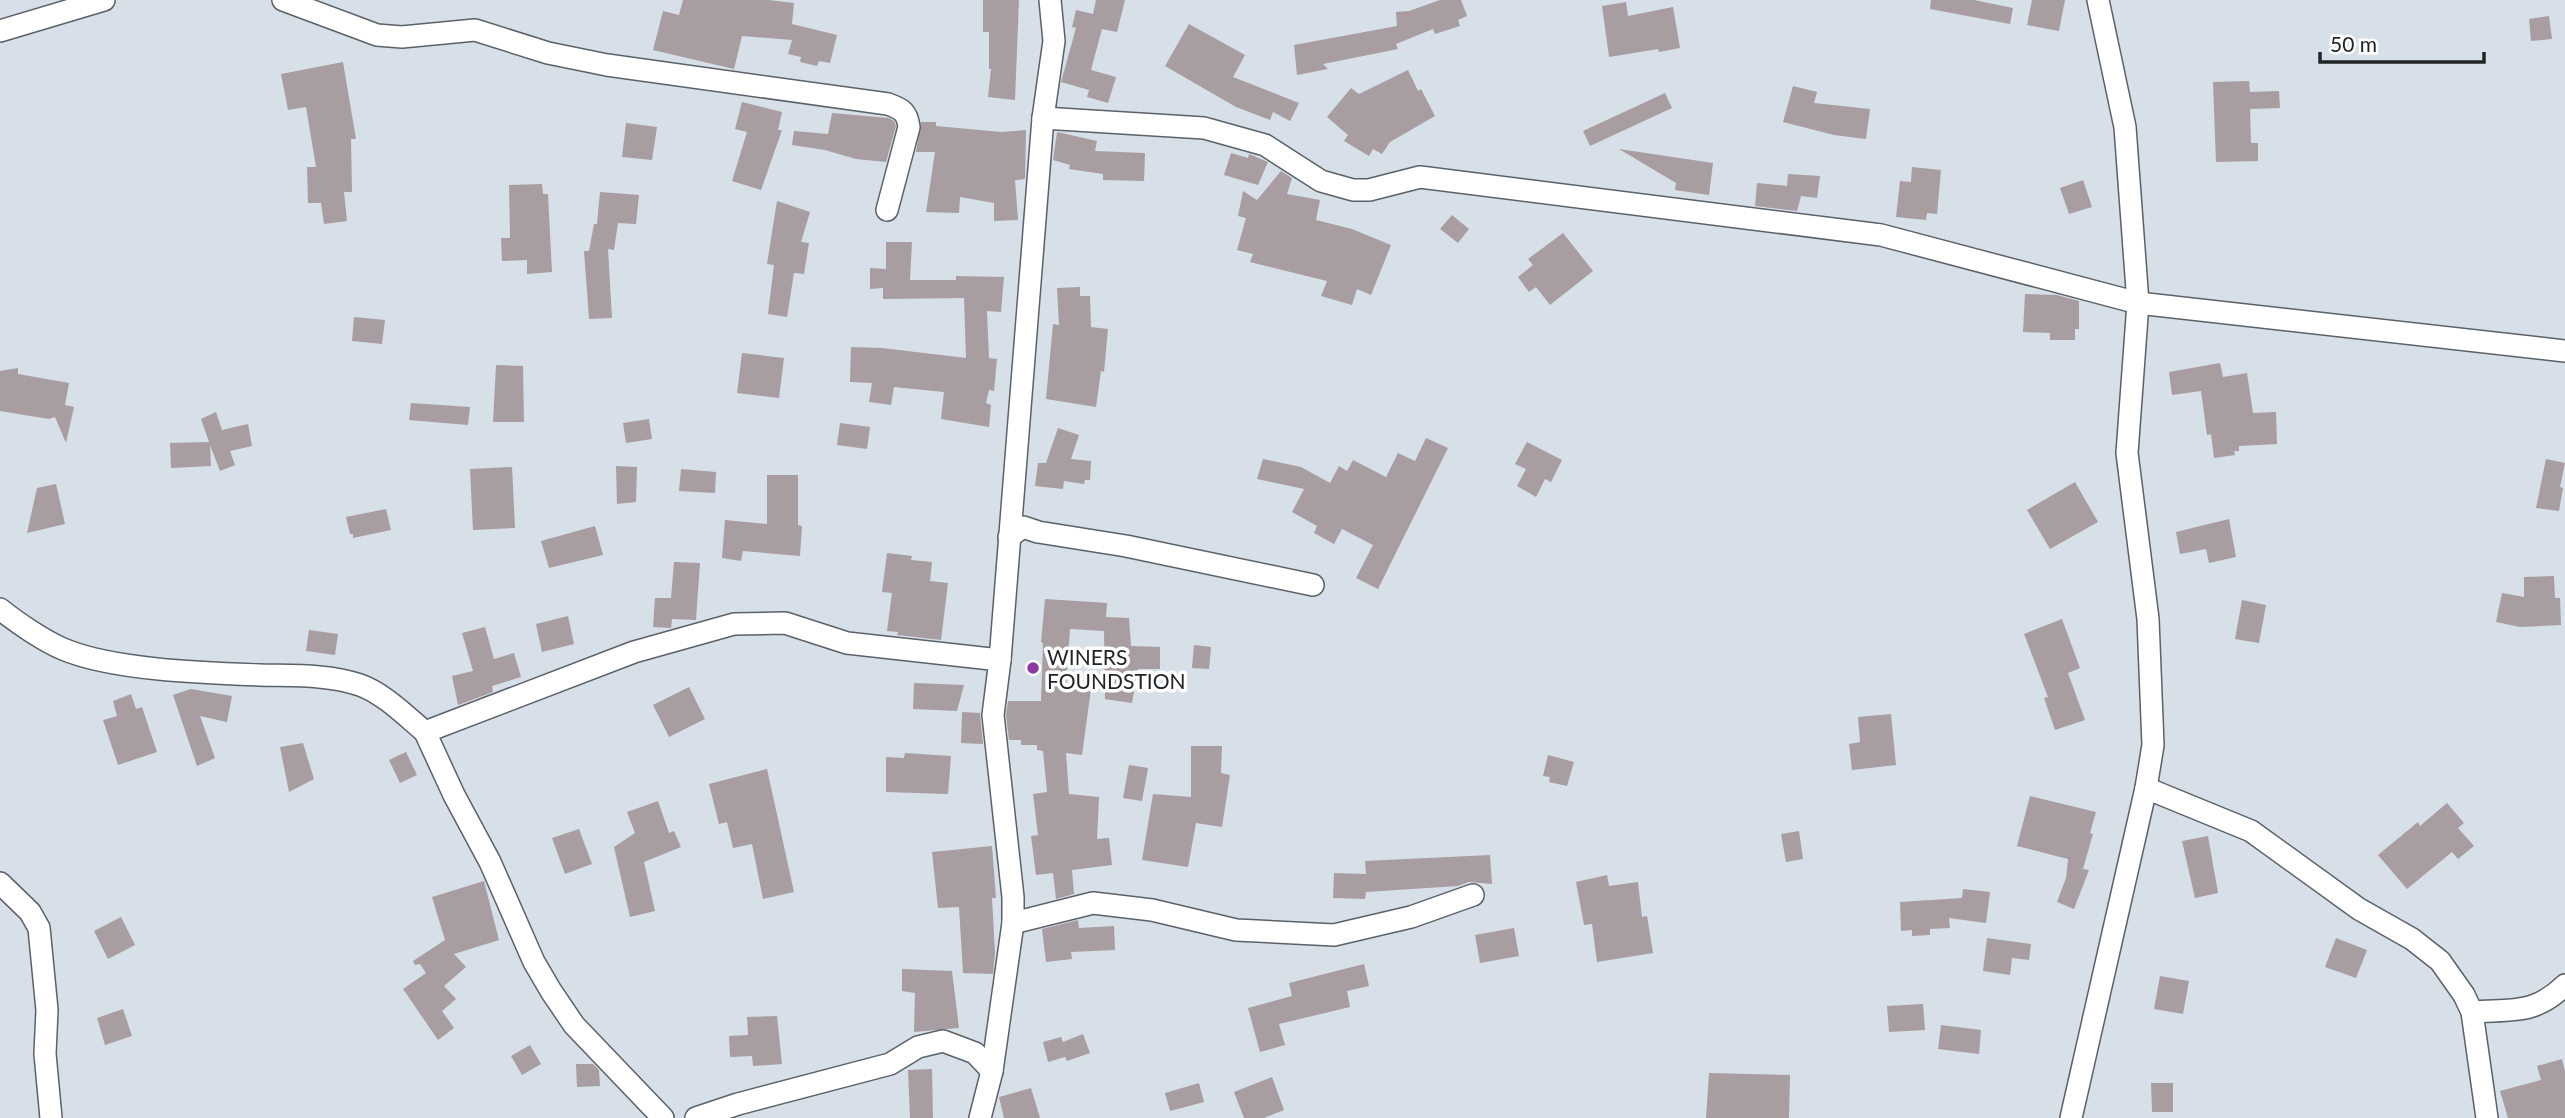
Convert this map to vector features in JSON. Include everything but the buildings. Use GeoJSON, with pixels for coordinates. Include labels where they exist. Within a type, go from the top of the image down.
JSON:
{"type":"FeatureCollection","features":[{"type":"Feature","properties":{"kind":"street"},"geometry":{"type":"LineString","coordinates":[[0,31],[104,0]]}},
{"type":"Feature","properties":{"kind":"street"},"geometry":{"type":"LineString","coordinates":[[283,0],[377,35],[402,37],[475,30],[548,53],[607,65],[901,108],[908,116],[909,127],[887,210]]}},
{"type":"Feature","properties":{"kind":"street"},"geometry":{"type":"LineString","coordinates":[[980,1118],[992,1071],[1013,923],[1013,897],[993,715],[1000,660],[1043,118],[1054,41],[1050,0]]}},
{"type":"Feature","properties":{"kind":"street"},"geometry":{"type":"LineString","coordinates":[[2071,1118],[2146,788],[2153,745],[2148,620],[2127,453],[2138,303],[2125,127],[2098,0]]}},
{"type":"Feature","properties":{"kind":"street"},"geometry":{"type":"LineString","coordinates":[[1043,118],[1205,128],[1265,145],[1321,181],[1353,190],[1369,190],[1420,177],[1881,235],[2138,303],[2565,351]]}},
{"type":"Feature","properties":{"kind":"street"},"geometry":{"type":"LineString","coordinates":[[1009,537],[1023,527],[1313,584]]}},
{"type":"Feature","properties":{"kind":"street"},"geometry":{"type":"LineString","coordinates":[[0,609],[64,649],[107,661],[147,667],[255,675],[331,677],[363,686],[425,732],[454,795],[490,862],[534,962],[551,990],[582,1034],[663,1118]]}},
{"type":"Feature","properties":{"kind":"street"},"geometry":{"type":"LineString","coordinates":[[425,732],[634,652],[734,624],[785,623],[847,643],[1000,660]]}},
{"type":"Feature","properties":{"kind":"street"},"geometry":{"type":"LineString","coordinates":[[2146,788],[2251,831],[2359,909],[2412,939],[2440,961],[2464,995],[2472,1012],[2487,1118]]}},
{"type":"Feature","properties":{"kind":"street"},"geometry":{"type":"LineString","coordinates":[[0,883],[30,912],[39,928],[46,997],[45,1054],[51,1118]]}},
{"type":"Feature","properties":{"kind":"street"},"geometry":{"type":"LineString","coordinates":[[1013,923],[1093,903],[1152,910],[1236,930],[1334,935],[1411,918],[1473,895]]}},
{"type":"Feature","properties":{"kind":"street"},"geometry":{"type":"LineString","coordinates":[[2472,1012],[2533,1008],[2551,999],[2565,985]]}},
{"type":"Feature","properties":{"kind":"street"},"geometry":{"type":"LineString","coordinates":[[696,1118],[738,1104],[890,1064],[918,1047],[943,1041],[975,1053],[992,1071]]}},
{"type":"Feature","properties":{"kind":"place","name":"WINERS FOUNDSTION"},"geometry":{"type":"Point","coordinates":[1033,668]}}]}
